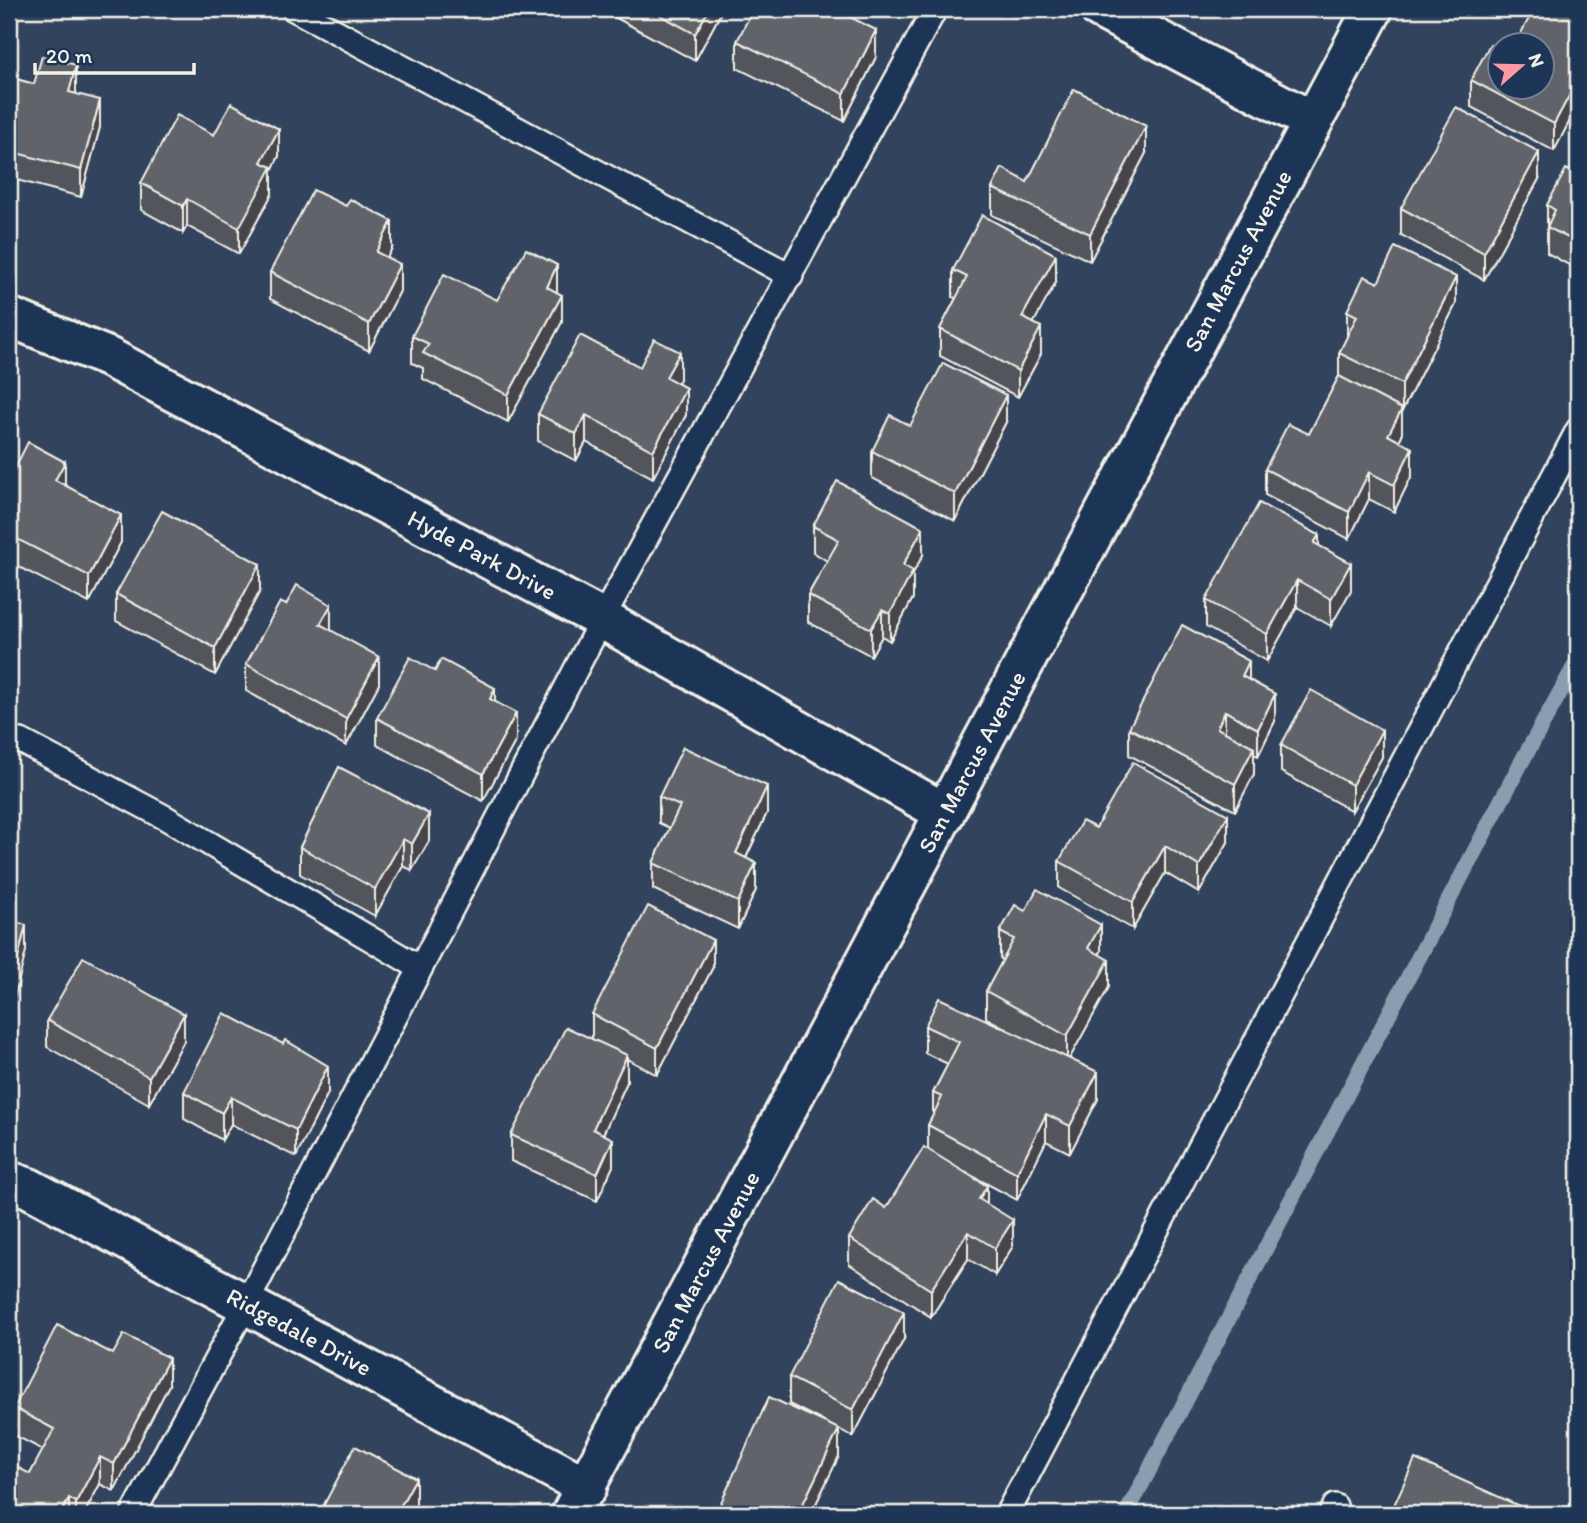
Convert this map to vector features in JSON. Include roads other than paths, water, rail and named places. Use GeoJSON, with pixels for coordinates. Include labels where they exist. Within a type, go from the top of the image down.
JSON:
{"type":"FeatureCollection","features":[{"type":"Feature","properties":{"kind":"street"},"geometry":{"type":"LineString","coordinates":[[1100,9],[1312,121]]}},
{"type":"Feature","properties":{"kind":"street","name":"San Marcus Avenue"},"geometry":{"type":"LineString","coordinates":[[579,1501],[1373,9]]}},
{"type":"Feature","properties":{"kind":"street","name":"Hyde Park Drive"},"geometry":{"type":"LineString","coordinates":[[9,317],[108,357],[602,619],[945,813]]}},
{"type":"Feature","properties":{"kind":"street","name":"Ridgedale Drive"},"geometry":{"type":"LineString","coordinates":[[9,1181],[29,1188],[246,1304],[579,1501]]}},
{"type":"Feature","properties":{"kind":"lane"},"geometry":{"type":"LineString","coordinates":[[293,9],[792,276]]}},
{"type":"Feature","properties":{"kind":"lane"},"geometry":{"type":"LineString","coordinates":[[133,1514],[246,1304],[602,619],[792,276],[934,9]]}},
{"type":"Feature","properties":{"kind":"lane"},"geometry":{"type":"LineString","coordinates":[[1007,1514],[1578,430]]}},
{"type":"Feature","properties":{"kind":"lane"},"geometry":{"type":"LineString","coordinates":[[9,739],[21,741],[166,818],[420,968]]}},
{"type":"Feature","properties":{"kind":"waterway"},"geometry":{"type":"LineString","coordinates":[[1126,1514],[1521,763],[1578,660]]}}]}
